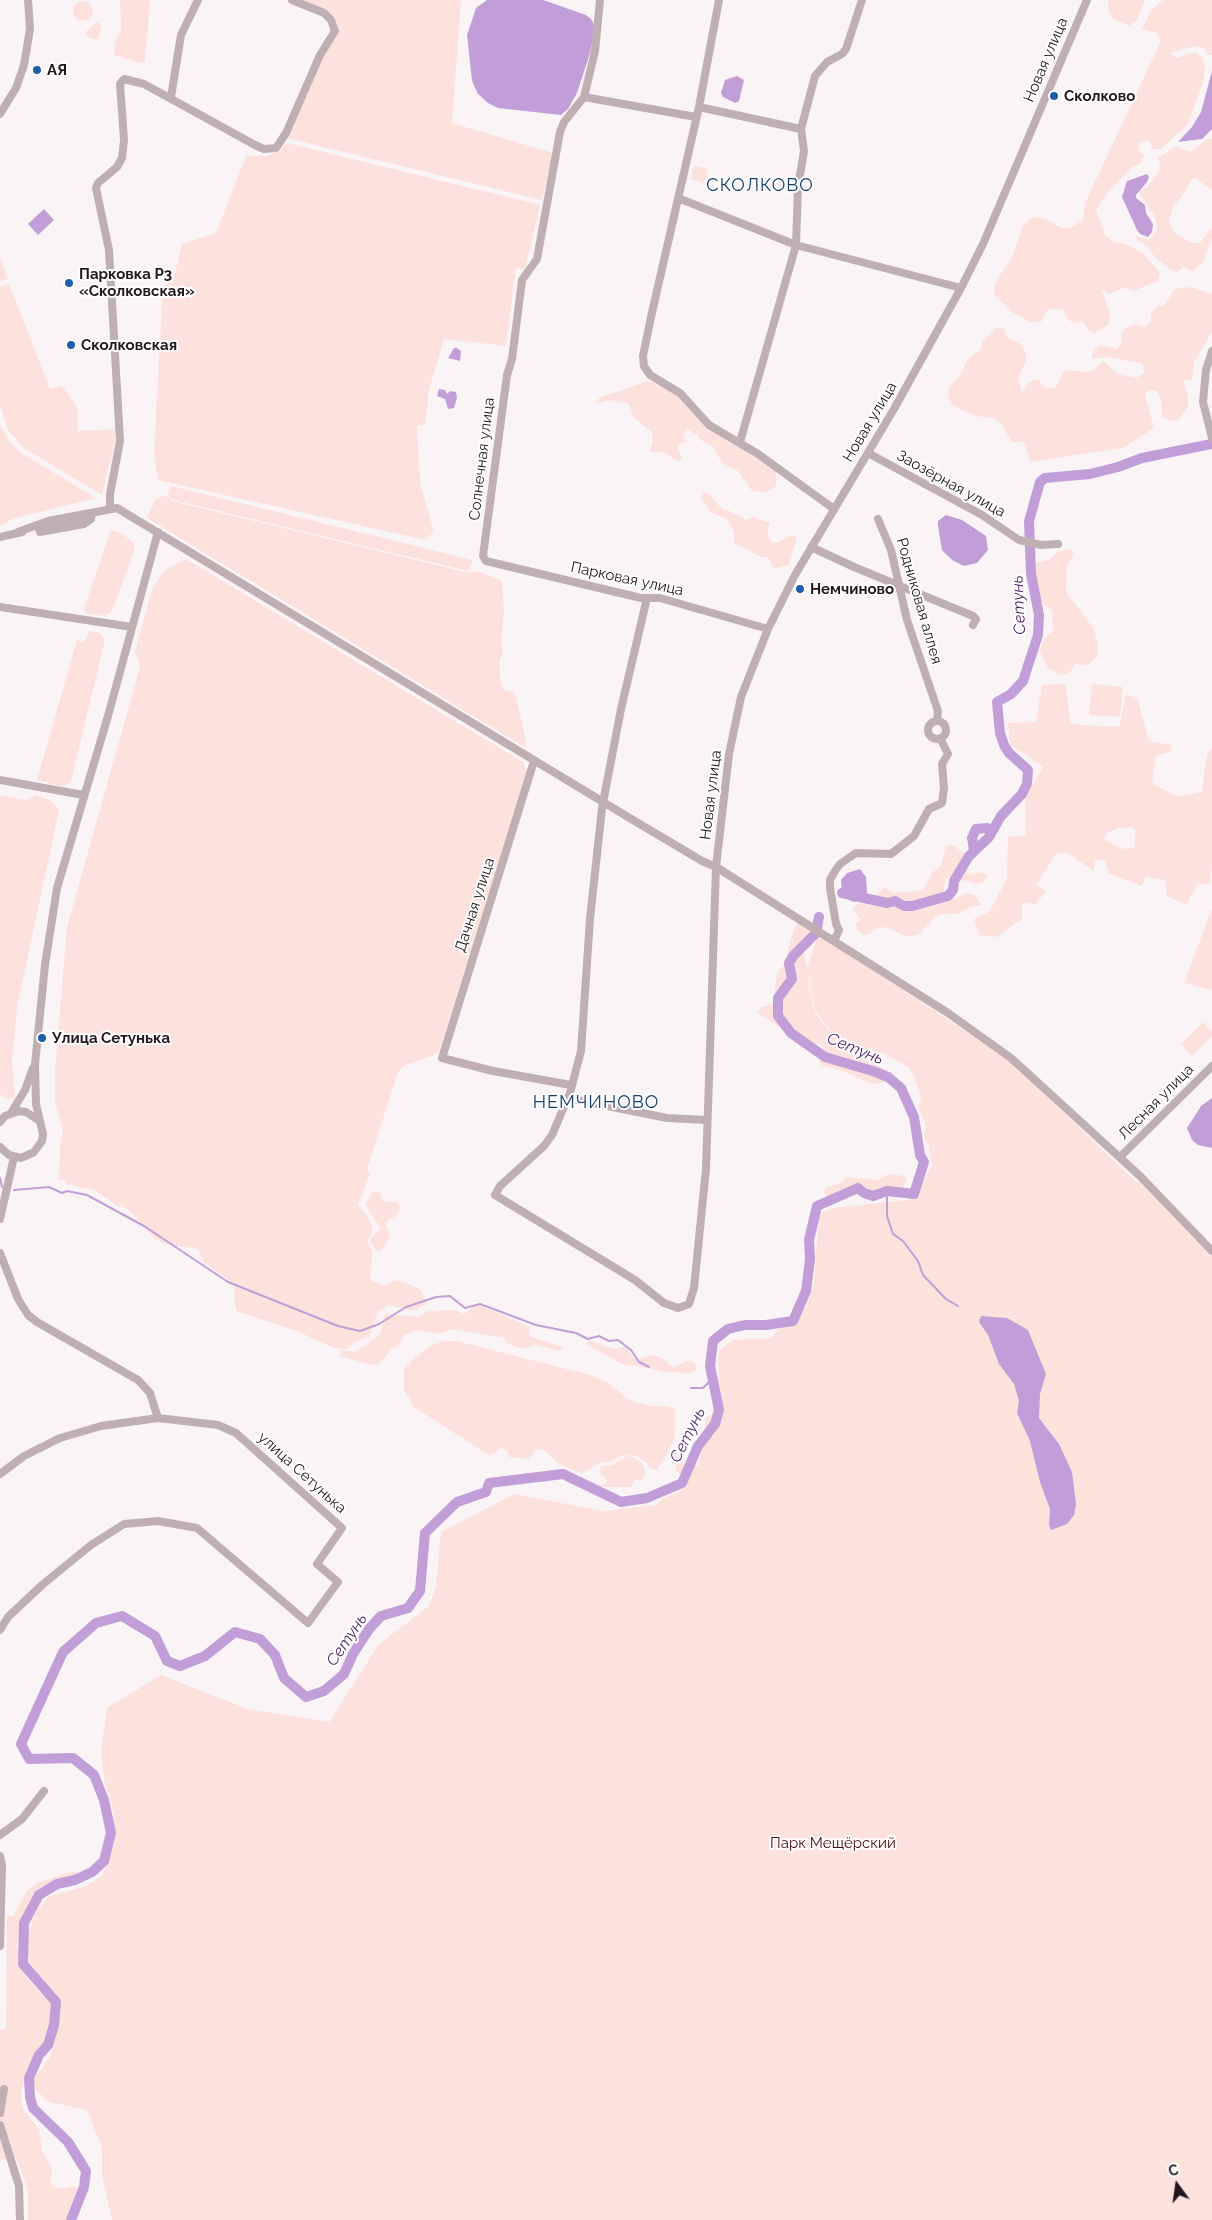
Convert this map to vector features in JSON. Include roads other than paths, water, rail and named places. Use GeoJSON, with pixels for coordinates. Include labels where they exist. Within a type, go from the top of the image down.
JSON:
{"type":"FeatureCollection","features":[{"type":"Feature","properties":{"kind":"street"},"geometry":{"type":"LineString","coordinates":[[0,114],[16,88],[24,65],[30,29],[28,0]]}},
{"type":"Feature","properties":{"kind":"street"},"geometry":{"type":"LineString","coordinates":[[171,97],[181,35],[198,0]]}},
{"type":"Feature","properties":{"kind":"street"},"geometry":{"type":"LineString","coordinates":[[106,509],[120,441],[109,250],[96,188],[98,183],[117,167],[122,158],[124,140],[120,90],[122,80],[144,84],[171,97],[264,149],[276,148],[286,133],[320,55],[335,31],[331,20],[324,13],[292,0]]}},
{"type":"Feature","properties":{"kind":"street"},"geometry":{"type":"LineString","coordinates":[[600,0],[595,51],[584,97],[696,117]]}},
{"type":"Feature","properties":{"kind":"street"},"geometry":{"type":"LineString","coordinates":[[719,0],[696,117],[651,317],[644,366],[650,375],[680,393],[709,426],[740,442],[834,509]]}},
{"type":"Feature","properties":{"kind":"street"},"geometry":{"type":"LineString","coordinates":[[740,442],[796,245],[798,187],[804,151],[801,129],[815,76],[827,62],[842,54],[846,49],[862,0]]}},
{"type":"Feature","properties":{"kind":"street","name":"Новая улица"},"geometry":{"type":"LineString","coordinates":[[568,1098],[552,1135],[544,1146],[515,1170],[500,1186],[495,1195],[635,1280],[664,1303],[678,1308],[689,1304],[694,1288],[706,1169],[706,1120],[716,867],[723,795],[736,717],[748,677],[768,629],[811,547],[868,453],[961,288],[983,244],[1086,0]]}},
{"type":"Feature","properties":{"kind":"street","name":"Солнечная улица"},"geometry":{"type":"LineString","coordinates":[[483,556],[508,366],[512,359],[522,280],[537,260],[560,132],[564,122],[584,97]]}},
{"type":"Feature","properties":{"kind":"street"},"geometry":{"type":"LineString","coordinates":[[698,107],[801,129]]}},
{"type":"Feature","properties":{"kind":"street"},"geometry":{"type":"LineString","coordinates":[[678,198],[796,245],[961,288]]}},
{"type":"Feature","properties":{"kind":"street"},"geometry":{"type":"LineString","coordinates":[[1212,351],[1204,384],[1203,402],[1212,438]]}},
{"type":"Feature","properties":{"kind":"street","name":"Заозёрная улица"},"geometry":{"type":"LineString","coordinates":[[868,453],[974,511],[1019,540],[1042,545],[1058,544]]}},
{"type":"Feature","properties":{"kind":"street"},"geometry":{"type":"LineString","coordinates":[[0,537],[48,521],[117,508],[158,532],[534,761],[702,861],[716,867],[948,1014],[1011,1058],[1120,1157],[1212,1250]]}},
{"type":"Feature","properties":{"kind":"street","name":"Родниковая аллея"},"geometry":{"type":"LineString","coordinates":[[878,518],[891,550],[908,620],[938,711],[936,721]]}},
{"type":"Feature","properties":{"kind":"street"},"geometry":{"type":"LineString","coordinates":[[0,1147],[14,1157],[28,1156],[39,1147],[43,1134],[38,1120],[35,1064],[51,920],[64,858],[158,532]]}},
{"type":"Feature","properties":{"kind":"street"},"geometry":{"type":"LineString","coordinates":[[811,547],[973,616],[976,619],[973,625]]}},
{"type":"Feature","properties":{"kind":"street","name":"Парковая улица"},"geometry":{"type":"LineString","coordinates":[[483,556],[486,561],[647,598],[660,598],[768,629]]}},
{"type":"Feature","properties":{"kind":"street"},"geometry":{"type":"LineString","coordinates":[[647,598],[619,718],[604,802],[590,919],[584,1028],[568,1098],[667,1118],[706,1120]]}},
{"type":"Feature","properties":{"kind":"street"},"geometry":{"type":"LineString","coordinates":[[0,607],[132,627]]}},
{"type":"Feature","properties":{"kind":"street","name":"Родниковая аллея"},"geometry":{"type":"LineString","coordinates":[[936,721],[945,726],[945,733],[940,738],[933,738],[928,730],[930,723],[936,721]]}},
{"type":"Feature","properties":{"kind":"street","name":"Родниковая аллея"},"geometry":{"type":"LineString","coordinates":[[834,941],[839,930],[836,924],[830,880],[835,870],[840,864],[856,853],[891,854],[914,836],[929,810],[942,803],[944,788],[942,764],[948,754],[940,738]]}},
{"type":"Feature","properties":{"kind":"street","name":"Дачная улица"},"geometry":{"type":"LineString","coordinates":[[534,761],[442,1058],[571,1085]]}},
{"type":"Feature","properties":{"kind":"street"},"geometry":{"type":"LineString","coordinates":[[0,780],[83,795]]}},
{"type":"Feature","properties":{"kind":"street"},"geometry":{"type":"LineString","coordinates":[[0,1122],[11,1113],[25,1090],[35,1064]]}},
{"type":"Feature","properties":{"kind":"street","name":"Лесная улица"},"geometry":{"type":"LineString","coordinates":[[1120,1157],[1212,1066]]}},
{"type":"Feature","properties":{"kind":"street"},"geometry":{"type":"LineString","coordinates":[[11,1113],[26,1112],[38,1120]]}},
{"type":"Feature","properties":{"kind":"street"},"geometry":{"type":"LineString","coordinates":[[0,1219],[2,1198],[14,1157]]}},
{"type":"Feature","properties":{"kind":"street"},"geometry":{"type":"LineString","coordinates":[[0,1253],[18,1300],[28,1315],[138,1380],[150,1393],[158,1418]]}},
{"type":"Feature","properties":{"kind":"street","name":"улица Сетунька"},"geometry":{"type":"LineString","coordinates":[[0,1474],[24,1456],[60,1438],[101,1426],[158,1418],[218,1425],[236,1433],[342,1528],[317,1564],[338,1582],[308,1624],[197,1528],[158,1521],[124,1524],[91,1545],[42,1585],[8,1617]]}},
{"type":"Feature","properties":{"kind":"street"},"geometry":{"type":"LineString","coordinates":[[0,1612],[8,1617],[0,1630]]}},
{"type":"Feature","properties":{"kind":"street"},"geometry":{"type":"LineString","coordinates":[[0,1835],[22,1819],[44,1790]]}},
{"type":"Feature","properties":{"kind":"street"},"geometry":{"type":"LineString","coordinates":[[0,1856],[2,1864],[0,1946]]}},
{"type":"Feature","properties":{"kind":"street"},"geometry":{"type":"LineString","coordinates":[[0,2113],[4,2089]]}},
{"type":"Feature","properties":{"kind":"street"},"geometry":{"type":"LineString","coordinates":[[0,2125],[19,2186],[20,2220]]}},
{"type":"Feature","properties":{"kind":"waterway","name":"Сетунь"},"geometry":{"type":"LineString","coordinates":[[842,893],[887,903],[895,901],[904,906],[912,906],[948,896],[953,890],[954,881],[969,856],[989,837],[1001,816],[1022,794],[1027,784],[1028,770],[1009,753],[1004,745],[1000,733],[997,702],[1011,694],[1023,681],[1038,635],[1039,615],[1031,574],[1029,521],[1040,482],[1045,478],[1090,474],[1118,467],[1142,458],[1212,444]]}},
{"type":"Feature","properties":{"kind":"waterway"},"geometry":{"type":"LineString","coordinates":[[974,850],[972,838],[976,829],[987,828],[992,830]]}},
{"type":"Feature","properties":{"kind":"waterway","name":"Сетунь"},"geometry":{"type":"LineString","coordinates":[[71,2220],[84,2187],[86,2171],[68,2142],[33,2108],[30,2097],[29,2078],[39,2055],[48,2045],[54,2025],[56,2002],[23,1964],[24,1923],[39,1895],[57,1884],[75,1880],[92,1872],[104,1861],[111,1833],[104,1800],[94,1775],[73,1758],[29,1759],[21,1744],[63,1652],[96,1623],[122,1616],[155,1636],[167,1661],[180,1666],[205,1656],[235,1632],[260,1639],[275,1655],[284,1678],[306,1697],[324,1691],[344,1674],[353,1654],[369,1629],[381,1616],[408,1608],[420,1591],[425,1533],[457,1502],[486,1492],[489,1483],[563,1474],[621,1502],[647,1498],[682,1483],[698,1446],[715,1424],[719,1410],[710,1366],[713,1341],[728,1329],[745,1325],[766,1325],[793,1321],[806,1291],[810,1259],[809,1240],[817,1206],[858,1188],[864,1193],[873,1196],[887,1191],[914,1194],[924,1162],[920,1155],[914,1117],[901,1088],[888,1077],[825,1057],[791,1033],[778,1016],[778,998],[792,979],[789,963],[794,955],[816,933],[819,917]]}},
{"type":"Feature","properties":{"kind":"waterway"},"geometry":{"type":"LineString","coordinates":[[0,1178],[2,1187]]}},
{"type":"Feature","properties":{"kind":"waterway"},"geometry":{"type":"LineString","coordinates":[[14,1190],[49,1187],[62,1193],[67,1191],[87,1195],[144,1226],[228,1282],[338,1326],[360,1331],[379,1324],[406,1307],[436,1297],[450,1296],[465,1308],[480,1304],[536,1325],[576,1333],[588,1339],[599,1336],[609,1341],[618,1340],[631,1350],[639,1362],[649,1367]]}},
{"type":"Feature","properties":{"kind":"waterway"},"geometry":{"type":"LineString","coordinates":[[887,1191],[887,1216],[893,1234],[903,1241],[918,1261],[923,1275],[946,1299],[958,1306]]}},
{"type":"Feature","properties":{"kind":"waterway"},"geometry":{"type":"LineString","coordinates":[[691,1388],[703,1388],[712,1379]]}},
{"type":"Feature","properties":{"kind":"place","name":"АЯ"},"geometry":{"type":"Point","coordinates":[37,70]}},
{"type":"Feature","properties":{"kind":"place","name":"Сколково"},"geometry":{"type":"Point","coordinates":[1054,96]}},
{"type":"Feature","properties":{"kind":"place","name":"Парковка P3 «Сколковская»"},"geometry":{"type":"Point","coordinates":[69,283]}},
{"type":"Feature","properties":{"kind":"place","name":"Сколковская"},"geometry":{"type":"Point","coordinates":[71,345]}},
{"type":"Feature","properties":{"kind":"place","name":"Немчиново"},"geometry":{"type":"Point","coordinates":[800,589]}},
{"type":"Feature","properties":{"kind":"place","name":"Улица Сетунька"},"geometry":{"type":"Point","coordinates":[42,1038]}},
{"type":"Feature","properties":{"kind":"district","name":"СКОЛКОВО"},"geometry":{"type":"Point","coordinates":[760,186]}},
{"type":"Feature","properties":{"kind":"district","name":"НЕМЧИНОВО"},"geometry":{"type":"Point","coordinates":[596,1103]}},
{"type":"Feature","properties":{"kind":"park label","name":"Парк Мещёрский"},"geometry":{"type":"Point","coordinates":[833,1843]}}]}
